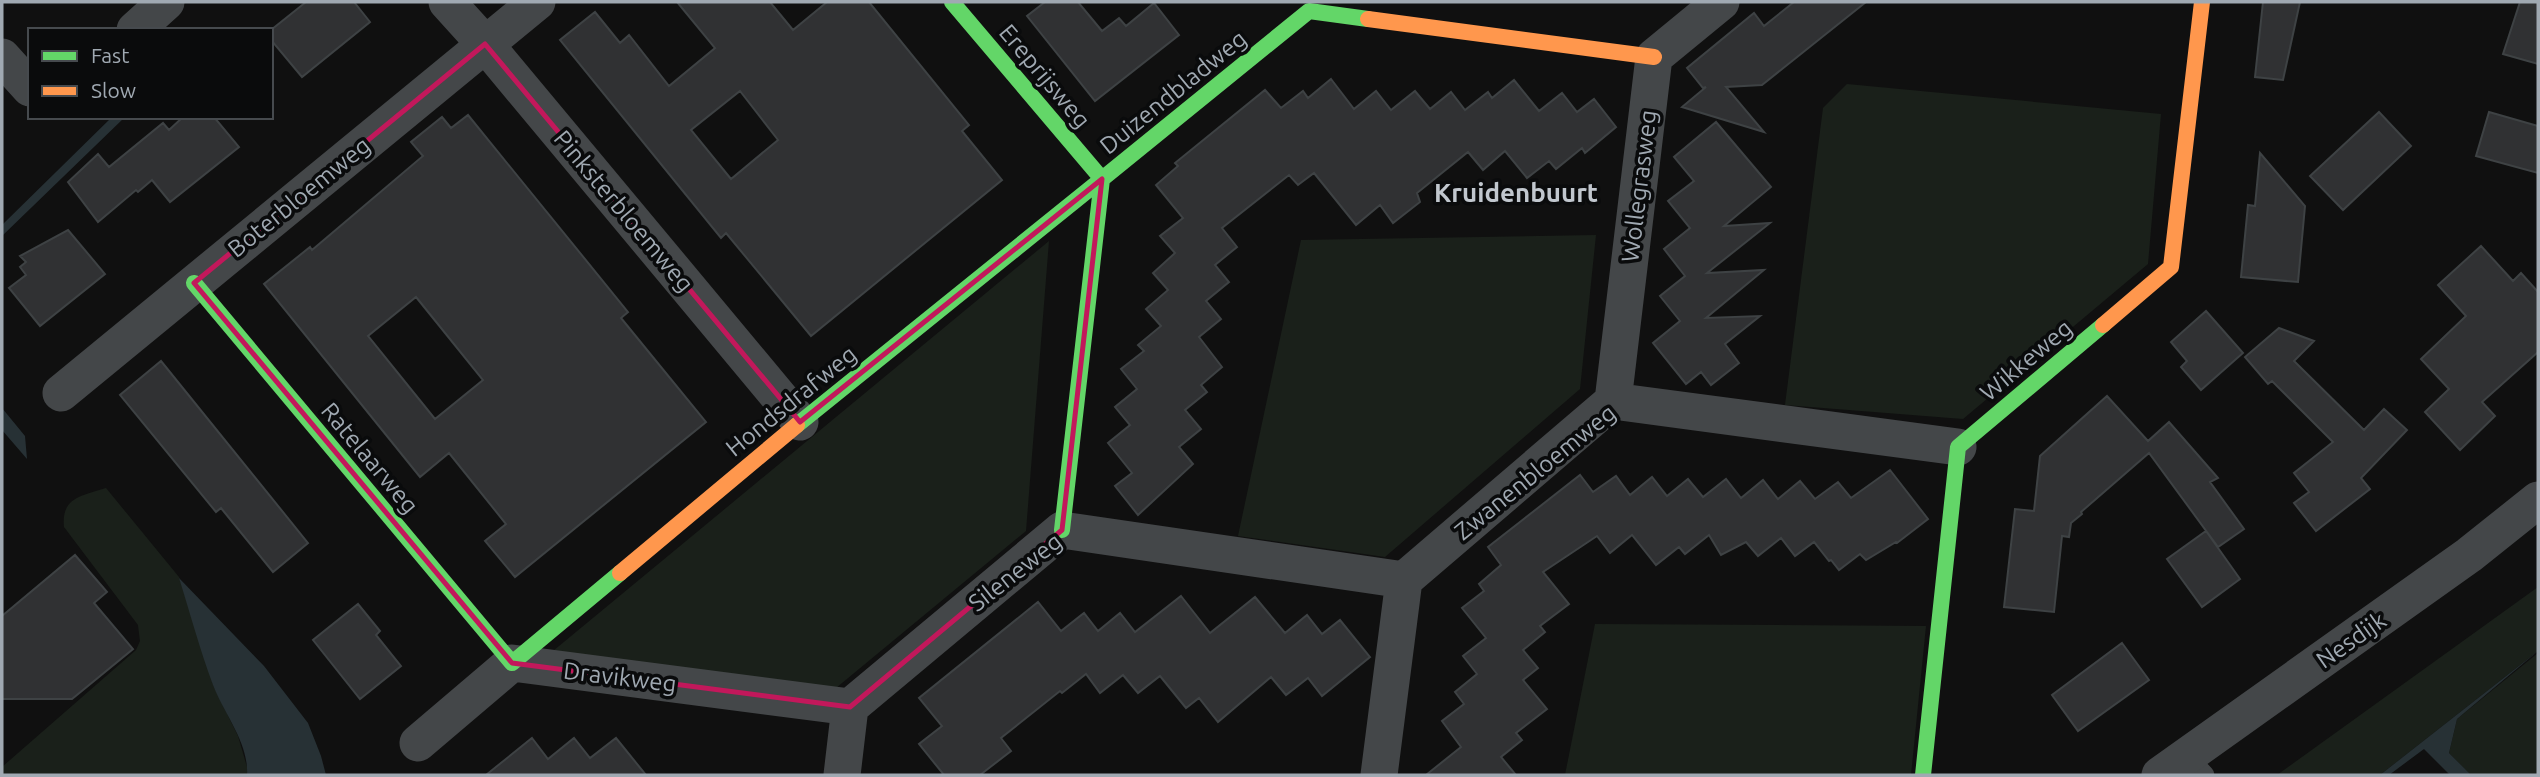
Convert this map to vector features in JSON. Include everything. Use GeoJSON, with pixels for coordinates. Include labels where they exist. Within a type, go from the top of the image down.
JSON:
{"type":"FeatureCollection","features":[{"type":"Feature","properties":{"kind":"street"},"geometry":{"type":"LineString","coordinates":[[137,28],[166,2]]}},
{"type":"Feature","properties":{"kind":"street","name":"Pinksterbloemweg"},"geometry":{"type":"LineString","coordinates":[[447,2],[800,422]]}},
{"type":"Feature","properties":{"kind":"street","name":"Boterbloemweg"},"geometry":{"type":"LineString","coordinates":[[61,394],[537,2]]}},
{"type":"Feature","properties":{"kind":"street","name":"Ereprijsweg"},"geometry":{"type":"LineString","coordinates":[[952,2],[1102,179]]}},
{"type":"Feature","properties":{"kind":"street"},"geometry":{"type":"LineString","coordinates":[[1654,57],[1720,2]]}},
{"type":"Feature","properties":{"kind":"street","name":"Wikkeweg"},"geometry":{"type":"LineString","coordinates":[[1958,447],[2171,267],[2202,2]]}},
{"type":"Feature","properties":{"kind":"street","name":"Duizendbladweg"},"geometry":{"type":"LineString","coordinates":[[1062,530],[1102,179],[1309,6],[1654,57]]}},
{"type":"Feature","properties":{"kind":"street"},"geometry":{"type":"LineString","coordinates":[[2,57],[28,86]]}},
{"type":"Feature","properties":{"kind":"street","name":"Wollegrasweg"},"geometry":{"type":"LineString","coordinates":[[1613,401],[1654,57]]}},
{"type":"Feature","properties":{"kind":"street","name":"Hondsdrafweg"},"geometry":{"type":"LineString","coordinates":[[512,663],[800,422],[1102,179]]}},
{"type":"Feature","properties":{"kind":"street","name":"Ratelaarweg"},"geometry":{"type":"LineString","coordinates":[[194,283],[512,663]]}},
{"type":"Feature","properties":{"kind":"street","name":"Zwanenbloemweg"},"geometry":{"type":"LineString","coordinates":[[1404,580],[1613,401],[1958,447]]}},
{"type":"Feature","properties":{"kind":"street"},"geometry":{"type":"LineString","coordinates":[[1923,775],[1958,447]]}},
{"type":"Feature","properties":{"kind":"street","name":"Nesdijk"},"geometry":{"type":"LineString","coordinates":[[2184,769],[2538,500]]}},
{"type":"Feature","properties":{"kind":"street","name":"Sileneweg"},"geometry":{"type":"LineString","coordinates":[[850,706],[1062,530],[1404,580]]}},
{"type":"Feature","properties":{"kind":"street"},"geometry":{"type":"LineString","coordinates":[[1378,775],[1404,580]]}},
{"type":"Feature","properties":{"kind":"street"},"geometry":{"type":"LineString","coordinates":[[418,743],[512,663]]}},
{"type":"Feature","properties":{"kind":"street","name":"Dravikweg"},"geometry":{"type":"LineString","coordinates":[[512,663],[850,706]]}},
{"type":"Feature","properties":{"kind":"street"},"geometry":{"type":"LineString","coordinates":[[842,775],[850,706]]}},
{"type":"Feature","properties":{"kind":"highlighted area"},"geometry":{"type":"Polygon","coordinates":[[[485,44],[800,422],[1102,179],[1062,530],[850,707],[512,663],[194,283],[485,44]]]}},
{"type":"Feature","properties":{"kind":"shaded area"},"geometry":{"type":"Polygon","coordinates":[[[1847,84],[2161,114],[2148,264],[1963,419],[1785,405],[1823,108],[1847,84]]]}},
{"type":"Feature","properties":{"kind":"shaded area"},"geometry":{"type":"Polygon","coordinates":[[[110,119],[123,119],[2,236],[2,225],[110,119]]]}},
{"type":"Feature","properties":{"kind":"shaded area"},"geometry":{"type":"Polygon","coordinates":[[[1596,235],[1580,389],[1385,557],[1238,536],[1301,240],[1596,235]]]}},
{"type":"Feature","properties":{"kind":"shaded area"},"geometry":{"type":"Polygon","coordinates":[[[1049,241],[1026,531],[836,688],[553,651],[1049,241]]]}},
{"type":"Feature","properties":{"kind":"shaded area"},"geometry":{"type":"Polygon","coordinates":[[[2,408],[25,436],[27,459],[2,430],[2,408]]]}},
{"type":"Feature","properties":{"kind":"shaded area"},"geometry":{"type":"Polygon","coordinates":[[[106,488],[179,577],[214,687],[238,736],[247,775],[2,775],[2,767],[136,650],[140,641],[138,625],[64,527],[66,509],[75,499],[106,488]]]}},
{"type":"Feature","properties":{"kind":"shaded area"},"geometry":{"type":"Polygon","coordinates":[[[179,578],[264,666],[308,723],[326,775],[247,775],[247,763],[240,740],[213,685],[179,578]]]}},
{"type":"Feature","properties":{"kind":"shaded area"},"geometry":{"type":"Polygon","coordinates":[[[2538,587],[2538,651],[2380,775],[2277,775],[2538,587]]]}},
{"type":"Feature","properties":{"kind":"shaded area"},"geometry":{"type":"Polygon","coordinates":[[[1595,624],[1926,626],[1911,775],[1565,775],[1595,624]]]}},
{"type":"Feature","properties":{"kind":"shaded area"},"geometry":{"type":"Polygon","coordinates":[[[2538,651],[2457,719],[2449,753],[2471,775],[2450,775],[2424,749],[2389,775],[2380,775],[2538,651]]]}},
{"type":"Feature","properties":{"kind":"shaded area"},"geometry":{"type":"Polygon","coordinates":[[[2538,653],[2538,775],[2470,775],[2449,753],[2457,719],[2538,653]]]}},
{"type":"Feature","properties":{"kind":"building"},"geometry":{"type":"Polygon","coordinates":[[[306,2],[354,2],[370,22],[302,77],[273,42],[273,28],[306,2]]]}},
{"type":"Feature","properties":{"kind":"building"},"geometry":{"type":"Polygon","coordinates":[[[677,2],[770,2],[793,30],[827,2],[869,2],[969,125],[962,131],[1002,180],[811,336],[726,233],[721,238],[560,40],[595,12],[620,43],[629,35],[669,86],[715,48],[677,2]],[[740,91],[691,130],[731,179],[778,140],[740,91]]]}},
{"type":"Feature","properties":{"kind":"building"},"geometry":{"type":"Polygon","coordinates":[[[1045,2],[1078,2],[1102,31],[1119,18],[1126,26],[1154,3],[1179,35],[1095,101],[1027,16],[1045,2]]]}},
{"type":"Feature","properties":{"kind":"building"},"geometry":{"type":"Polygon","coordinates":[[[1794,2],[1866,2],[1762,85],[1726,87],[1764,132],[1682,107],[1706,87],[1703,88],[1687,68],[1754,13],[1764,26],[1794,2]]]}},
{"type":"Feature","properties":{"kind":"building"},"geometry":{"type":"Polygon","coordinates":[[[2263,2],[2300,2],[2283,80],[2255,77],[2263,2]]]}},
{"type":"Feature","properties":{"kind":"building"},"geometry":{"type":"Polygon","coordinates":[[[2520,2],[2538,2],[2538,64],[2503,54],[2520,2]]]}},
{"type":"Feature","properties":{"kind":"building"},"geometry":{"type":"Polygon","coordinates":[[[1331,79],[1354,109],[1376,91],[1391,110],[1415,91],[1430,109],[1451,92],[1465,110],[1488,92],[1492,98],[1514,80],[1539,111],[1562,93],[1577,112],[1594,99],[1616,127],[1585,153],[1582,148],[1556,169],[1549,161],[1527,178],[1505,151],[1483,170],[1468,152],[1417,193],[1420,202],[1393,223],[1380,205],[1356,225],[1314,173],[1298,185],[1289,175],[1222,228],[1237,247],[1215,265],[1229,282],[1206,301],[1221,319],[1199,337],[1222,367],[1201,385],[1207,392],[1185,410],[1201,429],[1179,447],[1193,464],[1138,515],[1115,486],[1132,473],[1108,443],[1130,425],[1115,407],[1137,389],[1121,369],[1144,351],[1138,345],[1161,326],[1146,309],[1168,290],[1153,273],[1175,253],[1160,236],[1183,218],[1156,185],[1178,166],[1175,163],[1265,90],[1281,108],[1303,91],[1308,98],[1331,79]]]}},
{"type":"Feature","properties":{"kind":"building"},"geometry":{"type":"Polygon","coordinates":[[[2379,112],[2411,146],[2343,210],[2310,176],[2379,112]]]}},
{"type":"Feature","properties":{"kind":"building"},"geometry":{"type":"Polygon","coordinates":[[[2489,112],[2538,126],[2538,173],[2476,156],[2489,112]]]}},
{"type":"Feature","properties":{"kind":"building"},"geometry":{"type":"Polygon","coordinates":[[[468,115],[628,312],[621,318],[706,422],[515,577],[485,541],[506,524],[449,453],[420,477],[264,284],[310,247],[312,250],[423,156],[411,142],[442,117],[451,128],[468,115]],[[416,297],[368,336],[435,419],[483,380],[416,297]]]}},
{"type":"Feature","properties":{"kind":"building"},"geometry":{"type":"Polygon","coordinates":[[[181,119],[216,119],[239,147],[170,202],[152,180],[98,222],[68,182],[98,154],[109,167],[163,123],[169,130],[181,119]]]}},
{"type":"Feature","properties":{"kind":"building"},"geometry":{"type":"Polygon","coordinates":[[[1716,122],[1771,187],[1724,226],[1770,223],[1707,273],[1764,270],[1706,318],[1760,316],[1725,344],[1739,363],[1711,385],[1701,372],[1686,384],[1653,343],[1680,321],[1660,296],[1685,276],[1664,249],[1690,228],[1668,201],[1694,181],[1674,157],[1716,122]]]}},
{"type":"Feature","properties":{"kind":"building"},"geometry":{"type":"Polygon","coordinates":[[[2260,153],[2305,206],[2298,282],[2241,277],[2248,205],[2255,206],[2260,153]]]}},
{"type":"Feature","properties":{"kind":"building"},"geometry":{"type":"Polygon","coordinates":[[[68,230],[105,274],[40,326],[9,288],[26,275],[20,267],[26,262],[20,256],[68,230]]]}},
{"type":"Feature","properties":{"kind":"building"},"geometry":{"type":"Polygon","coordinates":[[[2481,246],[2513,281],[2521,273],[2538,292],[2538,352],[2482,402],[2495,416],[2460,450],[2425,412],[2449,389],[2421,359],[2466,316],[2438,285],[2481,246]]]}},
{"type":"Feature","properties":{"kind":"building"},"geometry":{"type":"Polygon","coordinates":[[[2206,311],[2243,353],[2201,390],[2181,367],[2187,361],[2171,342],[2206,311]]]}},
{"type":"Feature","properties":{"kind":"building"},"geometry":{"type":"Polygon","coordinates":[[[2279,328],[2314,341],[2294,361],[2364,430],[2384,409],[2407,430],[2361,478],[2370,489],[2316,531],[2294,503],[2309,492],[2294,473],[2333,442],[2272,381],[2268,384],[2245,357],[2279,328]]]}},
{"type":"Feature","properties":{"kind":"building"},"geometry":{"type":"Polygon","coordinates":[[[161,361],[308,543],[273,572],[221,508],[216,512],[120,395],[161,361]]]}},
{"type":"Feature","properties":{"kind":"building"},"geometry":{"type":"Polygon","coordinates":[[[2107,396],[2148,441],[2169,422],[2218,478],[2210,482],[2244,529],[2218,547],[2149,453],[2081,512],[2071,523],[2069,537],[2062,536],[2054,612],[2004,607],[2015,509],[2034,511],[2040,456],[2107,396]]]}},
{"type":"Feature","properties":{"kind":"building"},"geometry":{"type":"Polygon","coordinates":[[[1890,470],[1928,519],[1897,543],[1866,560],[1860,554],[1839,570],[1814,542],[1795,556],[1781,538],[1758,556],[1746,542],[1721,555],[1709,535],[1685,554],[1679,547],[1656,565],[1632,535],[1610,553],[1597,536],[1543,572],[1569,604],[1540,626],[1545,632],[1523,650],[1538,668],[1523,680],[1547,709],[1516,733],[1522,740],[1501,757],[1516,775],[1426,775],[1461,747],[1442,721],[1464,704],[1455,692],[1477,674],[1463,656],[1486,638],[1462,608],[1484,591],[1479,584],[1501,565],[1488,547],[1580,475],[1593,492],[1616,476],[1630,495],[1652,477],[1667,496],[1688,479],[1703,497],[1726,479],[1741,498],[1763,480],[1778,499],[1800,481],[1815,499],[1838,482],[1851,498],[1890,470]]]}},
{"type":"Feature","properties":{"kind":"building"},"geometry":{"type":"Polygon","coordinates":[[[2206,531],[2240,579],[2202,607],[2167,559],[2206,531]]]}},
{"type":"Feature","properties":{"kind":"building"},"geometry":{"type":"Polygon","coordinates":[[[75,555],[107,592],[94,603],[133,649],[72,699],[2,699],[2,616],[75,555]]]}},
{"type":"Feature","properties":{"kind":"building"},"geometry":{"type":"Polygon","coordinates":[[[1181,596],[1210,633],[1255,597],[1285,633],[1307,615],[1322,634],[1340,620],[1370,657],[1322,696],[1308,678],[1286,695],[1271,677],[1218,722],[1199,698],[1186,708],[1160,676],[1138,693],[1123,675],[1100,693],[1086,674],[1001,738],[1011,751],[980,775],[944,775],[919,744],[942,726],[919,698],[1038,602],[1061,631],[1084,613],[1098,631],[1120,613],[1135,632],[1181,596]]]}},
{"type":"Feature","properties":{"kind":"building"},"geometry":{"type":"Polygon","coordinates":[[[358,604],[380,631],[376,635],[401,666],[360,699],[313,640],[358,604]]]}},
{"type":"Feature","properties":{"kind":"building"},"geometry":{"type":"Polygon","coordinates":[[[2122,643],[2149,680],[2078,731],[2052,695],[2122,643]]]}},
{"type":"Feature","properties":{"kind":"building"},"geometry":{"type":"Polygon","coordinates":[[[532,738],[548,759],[574,738],[590,758],[616,738],[646,775],[486,775],[532,738]]]}},
{"type":"Feature","properties":{"kind":"traffic: fast"},"geometry":{"type":"LineString","coordinates":[[797,425],[1102,179],[952,2]]}},
{"type":"Feature","properties":{"kind":"traffic: fast"},"geometry":{"type":"LineString","coordinates":[[1062,530],[1102,179],[1309,11],[1368,19]]}},
{"type":"Feature","properties":{"kind":"traffic: fast"},"geometry":{"type":"LineString","coordinates":[[194,283],[512,663],[620,573]]}},
{"type":"Feature","properties":{"kind":"traffic: fast"},"geometry":{"type":"LineString","coordinates":[[1923,775],[1958,447],[2103,325]]}},
{"type":"Feature","properties":{"kind":"traffic: slow"},"geometry":{"type":"LineString","coordinates":[[2103,325],[2171,267],[2202,2]]}},
{"type":"Feature","properties":{"kind":"traffic: slow"},"geometry":{"type":"LineString","coordinates":[[1368,19],[1654,57]]}},
{"type":"Feature","properties":{"kind":"traffic: slow"},"geometry":{"type":"LineString","coordinates":[[620,573],[797,425]]}},
{"type":"Feature","properties":{"kind":"district","name":"Kruidenbuurt"},"geometry":{"type":"Point","coordinates":[1516,192]}}]}
